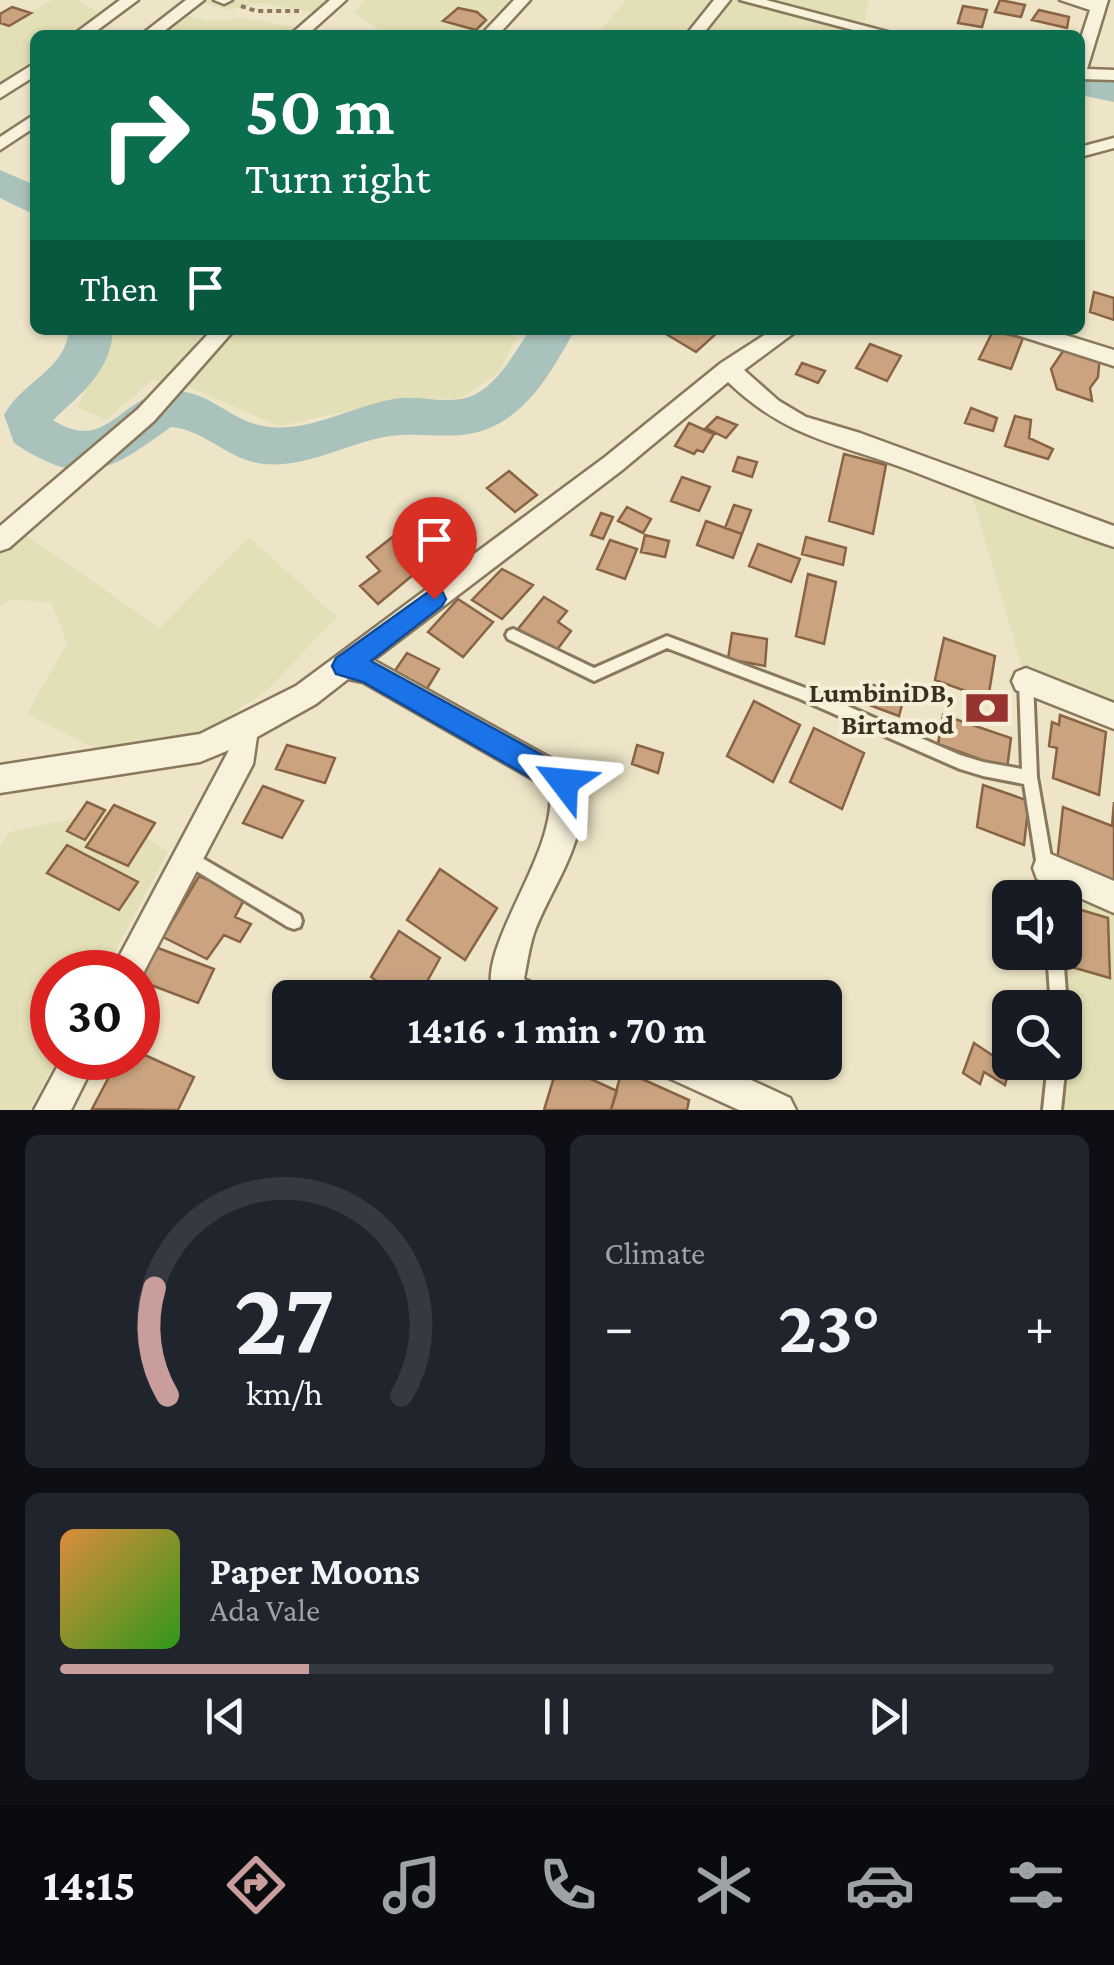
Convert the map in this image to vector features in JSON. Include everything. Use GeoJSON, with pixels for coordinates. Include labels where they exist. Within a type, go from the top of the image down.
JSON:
{"type":"FeatureCollection","features":[{"type":"Feature","properties":{"kind":"street"},"geometry":{"type":"LineString","coordinates":[[88,30],[130,0]]}},
{"type":"Feature","properties":{"kind":"street"},"geometry":{"type":"LineString","coordinates":[[156,30],[196,0]]}},
{"type":"Feature","properties":{"kind":"street"},"geometry":{"type":"LineString","coordinates":[[304,30],[339,0]]}},
{"type":"Feature","properties":{"kind":"street"},"geometry":{"type":"LineString","coordinates":[[494,30],[522,0]]}},
{"type":"Feature","properties":{"kind":"street"},"geometry":{"type":"LineString","coordinates":[[698,30],[722,0]]}},
{"type":"Feature","properties":{"kind":"street"},"geometry":{"type":"LineString","coordinates":[[748,0],[871,30]]}},
{"type":"Feature","properties":{"kind":"street"},"geometry":{"type":"LineString","coordinates":[[1067,0],[1099,3],[1085,53]]}},
{"type":"Feature","properties":{"kind":"street"},"geometry":{"type":"LineString","coordinates":[[0,93],[30,72]]}},
{"type":"Feature","properties":{"kind":"street"},"geometry":{"type":"LineString","coordinates":[[1085,72],[1114,75]]}},
{"type":"Feature","properties":{"kind":"street"},"geometry":{"type":"LineString","coordinates":[[0,145],[30,124]]}},
{"type":"Feature","properties":{"kind":"street"},"geometry":{"type":"LineString","coordinates":[[1085,151],[1114,143]]}},
{"type":"Feature","properties":{"kind":"street"},"geometry":{"type":"LineString","coordinates":[[0,541],[146,414],[219,335]]}},
{"type":"Feature","properties":{"kind":"street"},"geometry":{"type":"LineString","coordinates":[[0,778],[200,748],[243,730],[345,666],[613,464],[729,369],[780,335]]}},
{"type":"Feature","properties":{"kind":"street"},"geometry":{"type":"LineString","coordinates":[[1040,335],[1114,358]]}},
{"type":"Feature","properties":{"kind":"street"},"geometry":{"type":"LineString","coordinates":[[729,369],[783,418],[813,431],[852,439],[1114,537]]}},
{"type":"Feature","properties":{"kind":"street"},"geometry":{"type":"LineString","coordinates":[[345,666],[368,672],[564,782],[570,809],[564,838],[518,936],[508,980]]}},
{"type":"Feature","properties":{"kind":"street"},"geometry":{"type":"LineString","coordinates":[[1026,681],[1114,716]]}},
{"type":"Feature","properties":{"kind":"street"},"geometry":{"type":"LineString","coordinates":[[139,950],[242,754],[243,730]]}},
{"type":"Feature","properties":{"kind":"street"},"geometry":{"type":"LineString","coordinates":[[1082,890],[1114,897]]}},
{"type":"Feature","properties":{"kind":"street"},"geometry":{"type":"LineString","coordinates":[[52,1110],[68,1080]]}},
{"type":"Feature","properties":{"kind":"street"},"geometry":{"type":"LineString","coordinates":[[701,1080],[735,1101],[778,1110]]}},
{"type":"Feature","properties":{"kind":"lane"},"geometry":{"type":"LineString","coordinates":[[514,635],[594,674],[667,642],[753,672],[933,750],[1014,776],[1030,776]]}},
{"type":"Feature","properties":{"kind":"lane"},"geometry":{"type":"LineString","coordinates":[[1026,681],[1030,776],[1048,880]]}},
{"type":"Feature","properties":{"kind":"lane"},"geometry":{"type":"LineString","coordinates":[[190,859],[294,921]]}},
{"type":"Feature","properties":{"kind":"lane"},"geometry":{"type":"LineString","coordinates":[[1052,1110],[1054,1080]]}},
{"type":"Feature","properties":{"kind":"path"},"geometry":{"type":"LineString","coordinates":[[223,0],[256,10],[288,9],[320,16]]}},
{"type":"Feature","properties":{"kind":"shaded area"},"geometry":{"type":"Polygon","coordinates":[[[53,0],[78,0],[100,14],[77,30],[30,30],[30,62],[0,83],[0,22],[9,23],[53,0]]]}},
{"type":"Feature","properties":{"kind":"shaded area"},"geometry":{"type":"Polygon","coordinates":[[[192,0],[330,0],[315,13],[261,3],[228,10],[192,0]]]}},
{"type":"Feature","properties":{"kind":"shaded area"},"geometry":{"type":"Polygon","coordinates":[[[366,0],[509,0],[480,30],[380,30],[353,12],[366,0]]]}},
{"type":"Feature","properties":{"kind":"shaded area"},"geometry":{"type":"Polygon","coordinates":[[[626,0],[868,0],[864,30],[601,30],[626,0]]]}},
{"type":"Feature","properties":{"kind":"shaded area"},"geometry":{"type":"Polygon","coordinates":[[[188,16],[213,21],[244,18],[295,27],[292,30],[169,30],[188,16]]]}},
{"type":"Feature","properties":{"kind":"shaded area"},"geometry":{"type":"Polygon","coordinates":[[[112,335],[517,337],[499,372],[461,398],[399,400],[279,426],[184,385],[152,380],[106,420],[77,407],[112,335]]]}},
{"type":"Feature","properties":{"kind":"shaded area"},"geometry":{"type":"Polygon","coordinates":[[[968,482],[1114,537],[1114,716],[1026,681],[968,482]]]}},
{"type":"Feature","properties":{"kind":"shaded area"},"geometry":{"type":"Polygon","coordinates":[[[21,532],[160,628],[249,537],[337,617],[267,690],[203,733],[96,749],[27,714],[67,643],[51,602],[12,600],[0,605],[0,547],[21,532]]]}},
{"type":"Feature","properties":{"kind":"shaded area"},"geometry":{"type":"Polygon","coordinates":[[[108,811],[168,852],[116,950],[30,950],[30,1080],[46,1080],[29,1110],[0,1110],[0,847],[10,832],[108,811]]]}},
{"type":"Feature","properties":{"kind":"shaded area"},"geometry":{"type":"Polygon","coordinates":[[[1048,868],[1075,880],[1049,880],[1048,868]]]}},
{"type":"Feature","properties":{"kind":"shaded area"},"geometry":{"type":"Polygon","coordinates":[[[1082,883],[1114,897],[1114,1110],[1052,1110],[1060,1080],[1082,1080],[1082,990],[1062,990],[1058,970],[1082,970],[1082,883]]]}},
{"type":"Feature","properties":{"kind":"building"},"geometry":{"type":"Polygon","coordinates":[[[1000,0],[1025,5],[1021,17],[995,12],[1000,0]]]}},
{"type":"Feature","properties":{"kind":"building"},"geometry":{"type":"Polygon","coordinates":[[[963,6],[987,10],[982,27],[958,23],[963,6]]]}},
{"type":"Feature","properties":{"kind":"building"},"geometry":{"type":"Polygon","coordinates":[[[12,7],[31,13],[9,26],[0,23],[0,14],[12,7]]]}},
{"type":"Feature","properties":{"kind":"building"},"geometry":{"type":"Polygon","coordinates":[[[458,8],[477,12],[486,20],[476,30],[443,21],[458,8]]]}},
{"type":"Feature","properties":{"kind":"building"},"geometry":{"type":"Polygon","coordinates":[[[1039,10],[1069,17],[1067,28],[1032,20],[1039,10]]]}},
{"type":"Feature","properties":{"kind":"building"},"geometry":{"type":"Polygon","coordinates":[[[1094,292],[1114,298],[1114,320],[1090,312],[1094,292]]]}},
{"type":"Feature","properties":{"kind":"building"},"geometry":{"type":"Polygon","coordinates":[[[668,335],[715,335],[696,352],[668,335]]]}},
{"type":"Feature","properties":{"kind":"building"},"geometry":{"type":"Polygon","coordinates":[[[991,335],[1023,338],[1011,369],[979,359],[991,335]]]}},
{"type":"Feature","properties":{"kind":"building"},"geometry":{"type":"Polygon","coordinates":[[[870,344],[901,356],[887,381],[856,368],[870,344]]]}},
{"type":"Feature","properties":{"kind":"building"},"geometry":{"type":"Polygon","coordinates":[[[1065,348],[1100,353],[1098,377],[1090,388],[1092,401],[1057,389],[1051,369],[1065,348]]]}},
{"type":"Feature","properties":{"kind":"building"},"geometry":{"type":"Polygon","coordinates":[[[802,363],[825,371],[818,383],[796,374],[802,363]]]}},
{"type":"Feature","properties":{"kind":"building"},"geometry":{"type":"Polygon","coordinates":[[[971,408],[997,418],[993,431],[965,423],[971,408]]]}},
{"type":"Feature","properties":{"kind":"building"},"geometry":{"type":"Polygon","coordinates":[[[1015,416],[1031,420],[1029,438],[1053,449],[1048,459],[1005,446],[1015,416]]]}},
{"type":"Feature","properties":{"kind":"building"},"geometry":{"type":"Polygon","coordinates":[[[717,417],[737,425],[726,438],[706,428],[717,417]]]}},
{"type":"Feature","properties":{"kind":"building"},"geometry":{"type":"Polygon","coordinates":[[[689,423],[714,434],[703,452],[697,450],[694,454],[675,446],[689,423]]]}},
{"type":"Feature","properties":{"kind":"building"},"geometry":{"type":"Polygon","coordinates":[[[844,454],[886,465],[873,534],[829,521],[844,454]]]}},
{"type":"Feature","properties":{"kind":"building"},"geometry":{"type":"Polygon","coordinates":[[[738,457],[757,462],[752,477],[733,471],[738,457]]]}},
{"type":"Feature","properties":{"kind":"building"},"geometry":{"type":"Polygon","coordinates":[[[509,471],[537,495],[515,512],[487,488],[509,471]]]}},
{"type":"Feature","properties":{"kind":"building"},"geometry":{"type":"Polygon","coordinates":[[[682,477],[710,487],[699,511],[671,501],[682,477]]]}},
{"type":"Feature","properties":{"kind":"building"},"geometry":{"type":"Polygon","coordinates":[[[734,505],[751,510],[742,534],[725,528],[734,505]]]}},
{"type":"Feature","properties":{"kind":"building"},"geometry":{"type":"Polygon","coordinates":[[[627,507],[651,519],[643,533],[618,521],[627,507]]]}},
{"type":"Feature","properties":{"kind":"building"},"geometry":{"type":"Polygon","coordinates":[[[601,513],[613,517],[603,539],[591,535],[601,513]]]}},
{"type":"Feature","properties":{"kind":"building"},"geometry":{"type":"Polygon","coordinates":[[[418,517],[449,545],[378,604],[360,586],[380,571],[367,557],[418,517]]]}},
{"type":"Feature","properties":{"kind":"building"},"geometry":{"type":"Polygon","coordinates":[[[706,521],[742,534],[733,558],[697,545],[706,521]]]}},
{"type":"Feature","properties":{"kind":"building"},"geometry":{"type":"Polygon","coordinates":[[[645,535],[669,541],[665,557],[641,552],[645,535]]]}},
{"type":"Feature","properties":{"kind":"building"},"geometry":{"type":"Polygon","coordinates":[[[806,537],[846,548],[843,565],[802,554],[806,537]]]}},
{"type":"Feature","properties":{"kind":"building"},"geometry":{"type":"Polygon","coordinates":[[[610,540],[637,549],[625,579],[597,569],[610,540]]]}},
{"type":"Feature","properties":{"kind":"building"},"geometry":{"type":"Polygon","coordinates":[[[758,544],[800,559],[791,582],[749,566],[758,544]]]}},
{"type":"Feature","properties":{"kind":"building"},"geometry":{"type":"Polygon","coordinates":[[[502,569],[533,585],[502,619],[472,600],[502,569]]]}},
{"type":"Feature","properties":{"kind":"building"},"geometry":{"type":"Polygon","coordinates":[[[808,574],[836,582],[824,644],[796,636],[808,574]]]}},
{"type":"Feature","properties":{"kind":"building"},"geometry":{"type":"Polygon","coordinates":[[[544,597],[567,611],[558,622],[571,631],[556,651],[518,629],[544,597]]]}},
{"type":"Feature","properties":{"kind":"building"},"geometry":{"type":"Polygon","coordinates":[[[458,599],[493,622],[463,657],[428,632],[458,599]]]}},
{"type":"Feature","properties":{"kind":"building"},"geometry":{"type":"Polygon","coordinates":[[[732,633],[767,639],[765,666],[728,659],[732,633]]]}},
{"type":"Feature","properties":{"kind":"building"},"geometry":{"type":"Polygon","coordinates":[[[944,638],[995,656],[988,699],[935,680],[944,638]]]}},
{"type":"Feature","properties":{"kind":"building"},"geometry":{"type":"Polygon","coordinates":[[[407,653],[439,669],[425,692],[392,675],[407,653]]]}},
{"type":"Feature","properties":{"kind":"building"},"geometry":{"type":"Polygon","coordinates":[[[873,685],[904,697],[899,716],[869,705],[873,685]]]}},
{"type":"Feature","properties":{"kind":"building"},"geometry":{"type":"Polygon","coordinates":[[[754,701],[800,725],[773,782],[727,756],[754,701]]]}},
{"type":"Feature","properties":{"kind":"building"},"geometry":{"type":"Polygon","coordinates":[[[943,715],[1011,738],[1007,769],[938,744],[943,715]]]}},
{"type":"Feature","properties":{"kind":"building"},"geometry":{"type":"Polygon","coordinates":[[[1060,715],[1106,732],[1099,795],[1053,778],[1057,748],[1049,746],[1052,722],[1059,725],[1060,715]]]}},
{"type":"Feature","properties":{"kind":"building"},"geometry":{"type":"Polygon","coordinates":[[[814,728],[864,753],[842,809],[790,782],[814,728]]]}},
{"type":"Feature","properties":{"kind":"building"},"geometry":{"type":"Polygon","coordinates":[[[287,745],[335,758],[325,783],[276,769],[287,745]]]}},
{"type":"Feature","properties":{"kind":"building"},"geometry":{"type":"Polygon","coordinates":[[[637,745],[663,753],[658,773],[632,764],[637,745]]]}},
{"type":"Feature","properties":{"kind":"building"},"geometry":{"type":"Polygon","coordinates":[[[983,785],[1029,801],[1024,845],[977,827],[983,785]]]}},
{"type":"Feature","properties":{"kind":"building"},"geometry":{"type":"Polygon","coordinates":[[[263,786],[303,801],[282,838],[243,823],[263,786]]]}},
{"type":"Feature","properties":{"kind":"building"},"geometry":{"type":"Polygon","coordinates":[[[87,802],[105,810],[85,840],[67,831],[87,802]]]}},
{"type":"Feature","properties":{"kind":"building"},"geometry":{"type":"Polygon","coordinates":[[[1114,802],[1114,885],[1057,862],[1063,807],[1112,826],[1114,802]]]}},
{"type":"Feature","properties":{"kind":"building"},"geometry":{"type":"Polygon","coordinates":[[[114,805],[155,823],[128,866],[86,847],[114,805]]]}},
{"type":"Feature","properties":{"kind":"building"},"geometry":{"type":"Polygon","coordinates":[[[67,845],[138,882],[119,910],[47,873],[67,845]]]}},
{"type":"Feature","properties":{"kind":"building"},"geometry":{"type":"Polygon","coordinates":[[[440,869],[497,908],[465,960],[407,920],[440,869]]]}},
{"type":"Feature","properties":{"kind":"building"},"geometry":{"type":"Polygon","coordinates":[[[199,876],[246,896],[235,917],[251,924],[240,942],[224,935],[207,959],[163,937],[199,876]]]}},
{"type":"Feature","properties":{"kind":"building"},"geometry":{"type":"Polygon","coordinates":[[[1082,910],[1108,918],[1110,978],[1082,970],[1082,910]]]}},
{"type":"Feature","properties":{"kind":"building"},"geometry":{"type":"Polygon","coordinates":[[[399,931],[440,958],[428,980],[371,977],[399,931]]]}},
{"type":"Feature","properties":{"kind":"building"},"geometry":{"type":"Polygon","coordinates":[[[150,945],[214,969],[198,1003],[160,988],[160,950],[148,950],[150,945]]]}},
{"type":"Feature","properties":{"kind":"building"},"geometry":{"type":"Polygon","coordinates":[[[974,1043],[992,1055],[992,1077],[984,1072],[980,1084],[963,1073],[974,1043]]]}},
{"type":"Feature","properties":{"kind":"building"},"geometry":{"type":"Polygon","coordinates":[[[160,1062],[194,1077],[178,1110],[92,1109],[107,1080],[160,1080],[160,1062]]]}},
{"type":"Feature","properties":{"kind":"building"},"geometry":{"type":"Polygon","coordinates":[[[553,1080],[593,1080],[617,1091],[611,1110],[544,1110],[553,1080]]]}},
{"type":"Feature","properties":{"kind":"building"},"geometry":{"type":"Polygon","coordinates":[[[619,1080],[644,1080],[689,1100],[687,1110],[611,1110],[619,1080]]]}},
{"type":"Feature","properties":{"kind":"waterway"},"geometry":{"type":"LineString","coordinates":[[1085,86],[1114,92]]}},
{"type":"Feature","properties":{"kind":"waterway"},"geometry":{"type":"LineString","coordinates":[[0,182],[30,199]]}},
{"type":"Feature","properties":{"kind":"waterway"},"geometry":{"type":"LineString","coordinates":[[91,335],[78,368],[28,415],[31,430],[73,451],[97,451],[110,446],[153,415],[171,409],[195,413],[239,438],[262,445],[298,443],[385,418],[471,415],[492,406],[513,389],[550,335]]}},
{"type":"Feature","properties":{"kind":"place","name":"LumbiniDB, Birtamod"},"geometry":{"type":"Point","coordinates":[987,708]}},
{"type":"Feature","properties":{"kind":"route"},"geometry":{"type":"LineString","coordinates":[[434,599],[345,666],[368,672],[564,782]]}}]}
